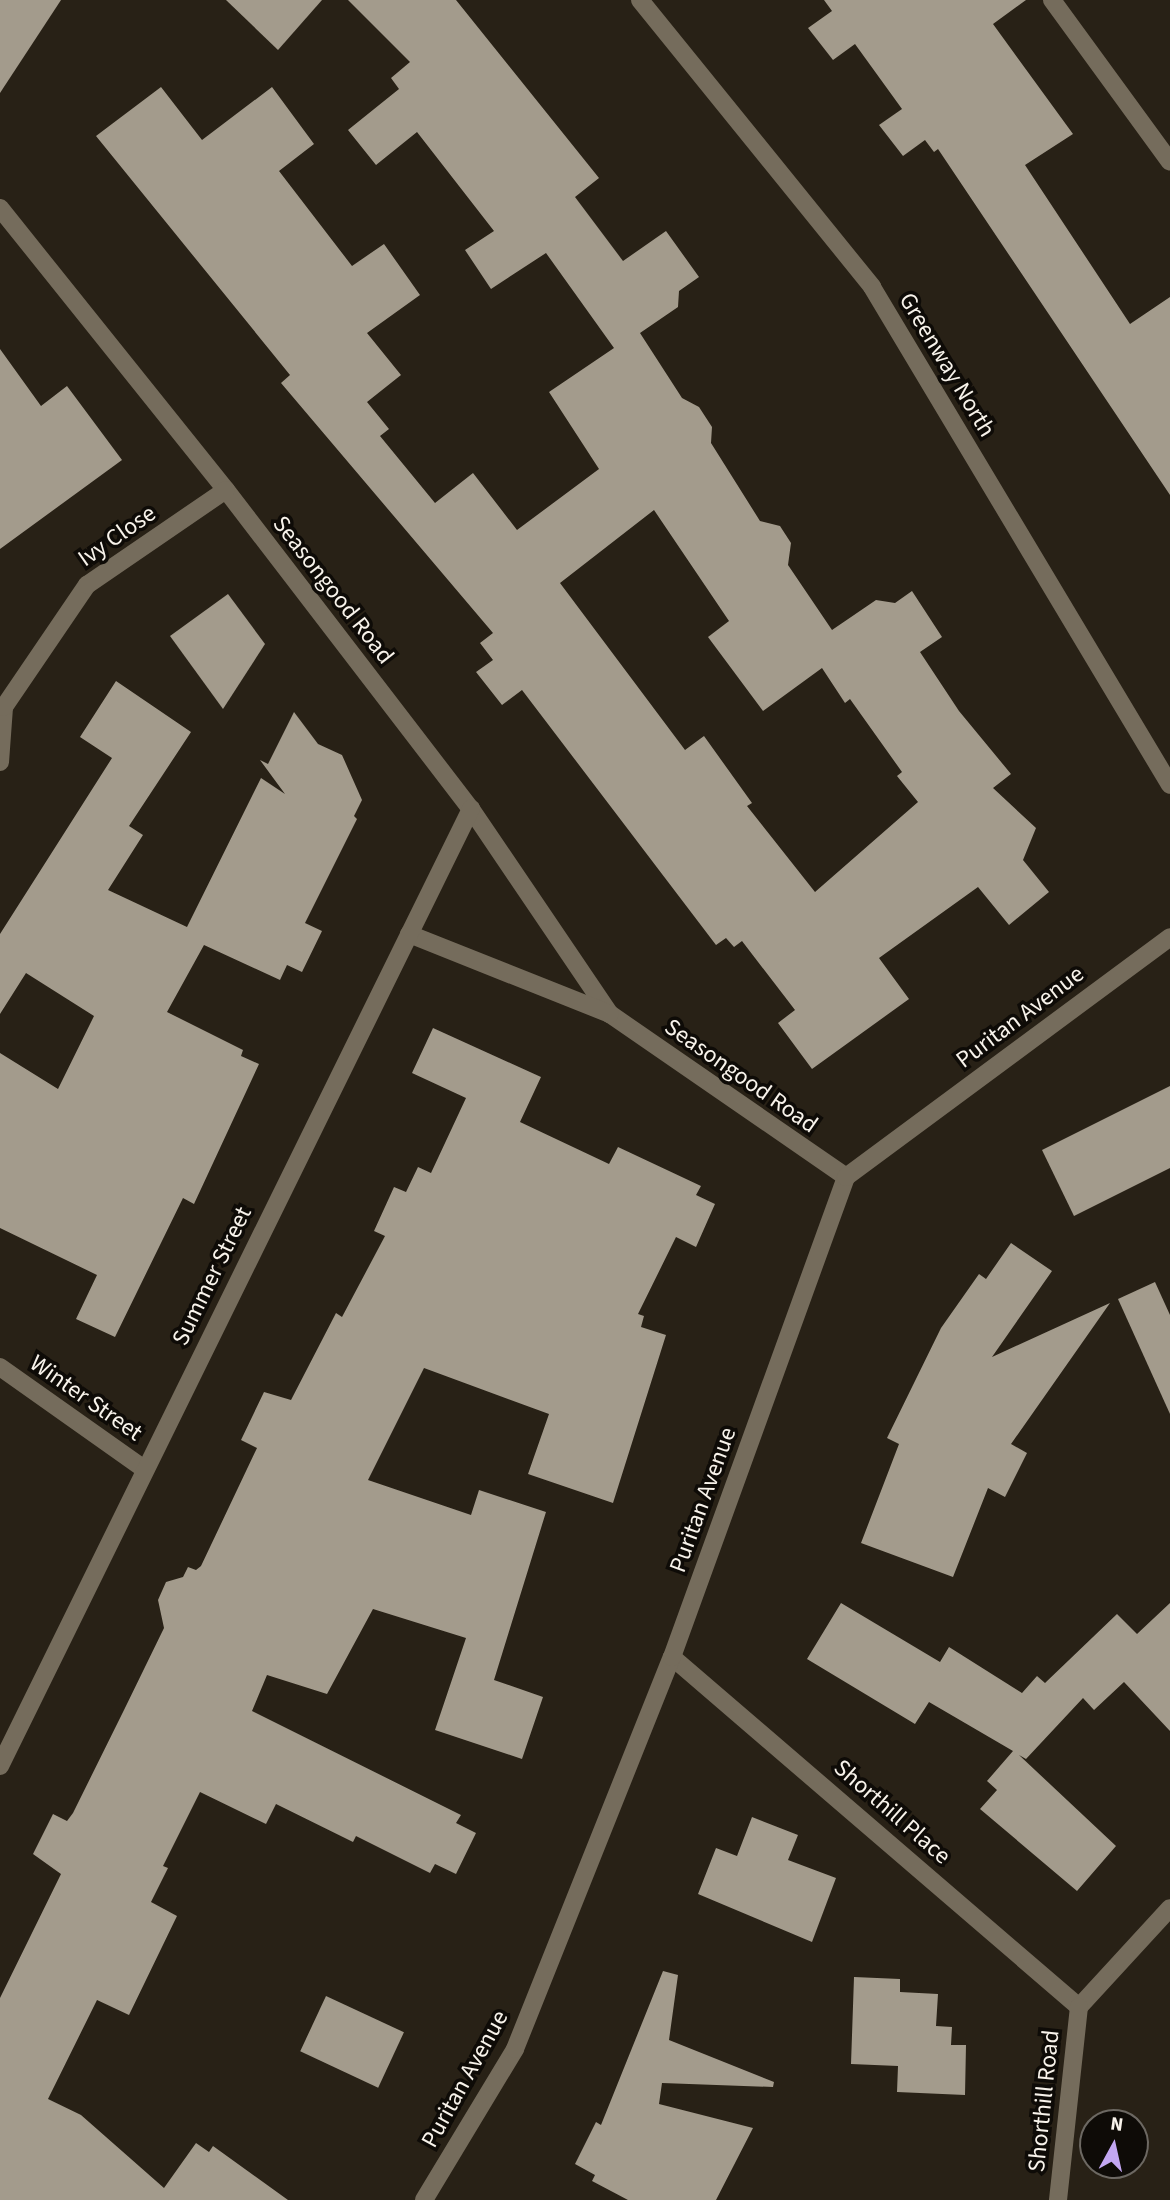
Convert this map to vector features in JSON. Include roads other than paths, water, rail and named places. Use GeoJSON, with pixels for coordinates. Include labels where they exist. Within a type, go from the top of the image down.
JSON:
{"type":"FeatureCollection","features":[{"type":"Feature","properties":{"kind":"street","name":"Greenway North"},"geometry":{"type":"LineString","coordinates":[[640,0],[872,286],[1170,785]]}},
{"type":"Feature","properties":{"kind":"street"},"geometry":{"type":"LineString","coordinates":[[1052,0],[1170,162]]}},
{"type":"Feature","properties":{"kind":"street","name":"Seasongood Road"},"geometry":{"type":"LineString","coordinates":[[0,208],[226,490],[471,809],[610,1014]]}},
{"type":"Feature","properties":{"kind":"street","name":"Ivy Close"},"geometry":{"type":"LineString","coordinates":[[0,762],[2,708],[87,585],[226,490]]}},
{"type":"Feature","properties":{"kind":"street","name":"Summer Street"},"geometry":{"type":"LineString","coordinates":[[0,1766],[471,809]]}},
{"type":"Feature","properties":{"kind":"street","name":"Seasongood Road"},"geometry":{"type":"LineString","coordinates":[[409,934],[610,1014],[846,1177]]}},
{"type":"Feature","properties":{"kind":"street","name":"Puritan Avenue"},"geometry":{"type":"LineString","coordinates":[[424,2200],[514,2049],[672,1657],[846,1177],[1170,937]]}},
{"type":"Feature","properties":{"kind":"street","name":"Winter Street"},"geometry":{"type":"LineString","coordinates":[[0,1367],[144,1469]]}},
{"type":"Feature","properties":{"kind":"street","name":"Shorthill Place"},"geometry":{"type":"LineString","coordinates":[[672,1657],[1079,2007]]}},
{"type":"Feature","properties":{"kind":"street"},"geometry":{"type":"LineString","coordinates":[[1079,2007],[1170,1908]]}},
{"type":"Feature","properties":{"kind":"street","name":"Shorthill Road"},"geometry":{"type":"LineString","coordinates":[[1058,2200],[1079,2007]]}}]}
